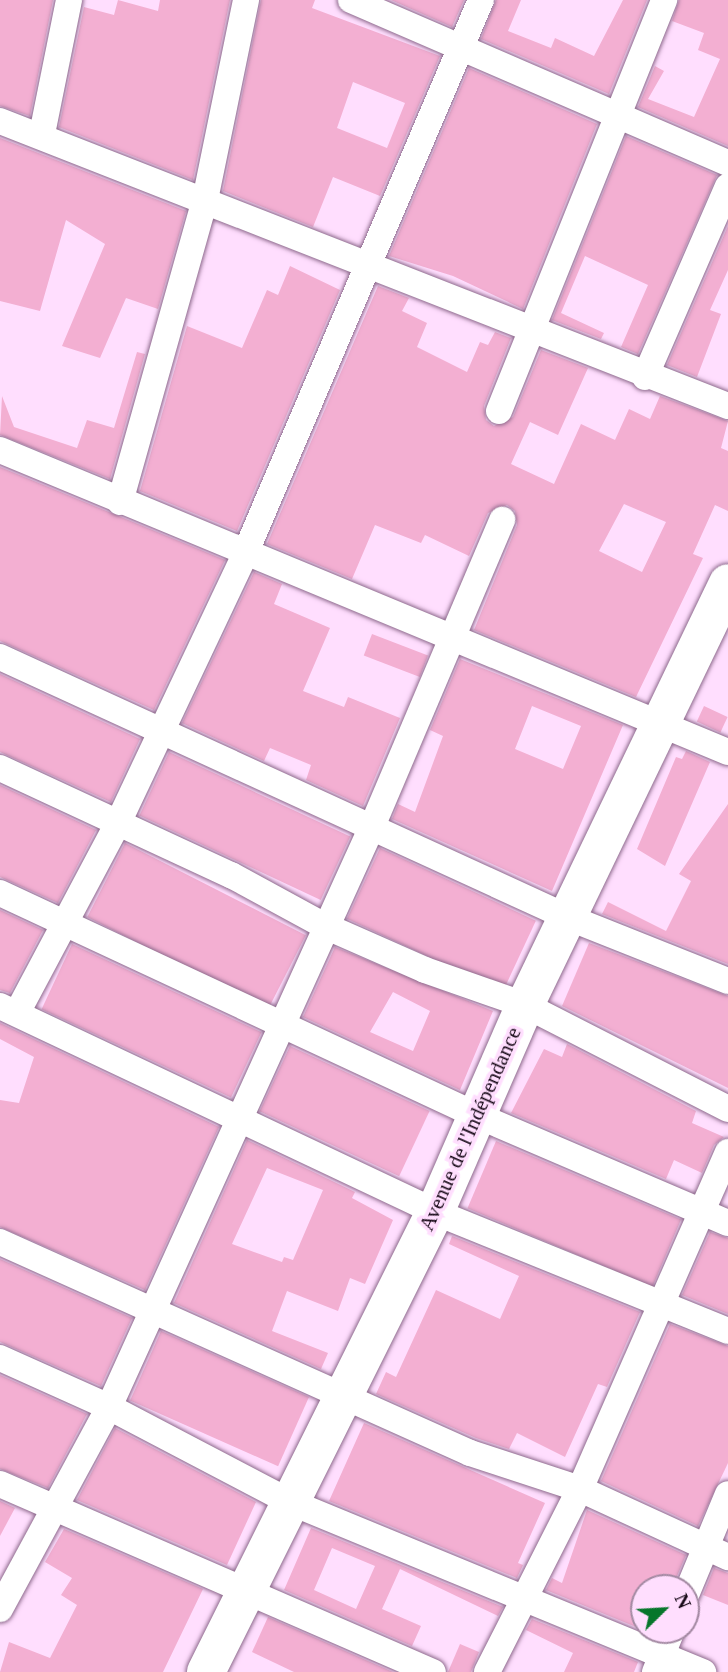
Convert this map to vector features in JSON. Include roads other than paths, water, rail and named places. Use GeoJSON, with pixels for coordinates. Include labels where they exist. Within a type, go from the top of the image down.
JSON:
{"type":"FeatureCollection","features":[{"type":"Feature","properties":{"kind":"main road","name":"Avenue de l'Indépendance"},"geometry":{"type":"LineString","coordinates":[[206,1672],[435,1212],[525,1005],[663,725],[728,583]]}},
{"type":"Feature","properties":{"kind":"street"},"geometry":{"type":"LineString","coordinates":[[42,134],[69,0]]}},
{"type":"Feature","properties":{"kind":"street"},"geometry":{"type":"LineString","coordinates":[[120,502],[205,200],[246,0]]}},
{"type":"Feature","properties":{"kind":"street"},"geometry":{"type":"LineString","coordinates":[[351,0],[615,117],[728,163]]}},
{"type":"Feature","properties":{"kind":"street"},"geometry":{"type":"LineString","coordinates":[[481,0],[246,554],[161,735],[66,924],[9,1009],[242,1116],[435,1212],[728,1331]]}},
{"type":"Feature","properties":{"kind":"street"},"geometry":{"type":"LineString","coordinates":[[499,411],[664,0]]}},
{"type":"Feature","properties":{"kind":"street"},"geometry":{"type":"LineString","coordinates":[[0,121],[42,134],[205,200],[370,262],[645,377],[728,406]]}},
{"type":"Feature","properties":{"kind":"street"},"geometry":{"type":"LineString","coordinates":[[645,377],[728,186]]}},
{"type":"Feature","properties":{"kind":"street"},"geometry":{"type":"LineString","coordinates":[[0,450],[728,752]]}},
{"type":"Feature","properties":{"kind":"street"},"geometry":{"type":"LineString","coordinates":[[0,1609],[54,1504],[109,1407],[371,829],[502,520]]}},
{"type":"Feature","properties":{"kind":"street"},"geometry":{"type":"LineString","coordinates":[[0,657],[161,735],[567,917],[728,981]]}},
{"type":"Feature","properties":{"kind":"street"},"geometry":{"type":"LineString","coordinates":[[0,768],[118,821],[325,926],[425,970],[525,1005],[728,1109]]}},
{"type":"Feature","properties":{"kind":"street"},"geometry":{"type":"LineString","coordinates":[[0,893],[283,1020],[476,1115],[702,1215],[728,1223]]}},
{"type":"Feature","properties":{"kind":"street"},"geometry":{"type":"LineString","coordinates":[[487,1672],[522,1597],[580,1489],[664,1303],[728,1152]]}},
{"type":"Feature","properties":{"kind":"street"},"geometry":{"type":"LineString","coordinates":[[0,1242],[346,1393],[470,1453],[580,1489],[716,1552]]}},
{"type":"Feature","properties":{"kind":"street"},"geometry":{"type":"LineString","coordinates":[[0,1358],[109,1407],[290,1502],[663,1652],[703,1672]]}},
{"type":"Feature","properties":{"kind":"street"},"geometry":{"type":"LineString","coordinates":[[0,1484],[54,1504],[244,1594],[433,1672]]}},
{"type":"Feature","properties":{"kind":"street"},"geometry":{"type":"LineString","coordinates":[[700,1575],[716,1552],[728,1494]]}}]}
